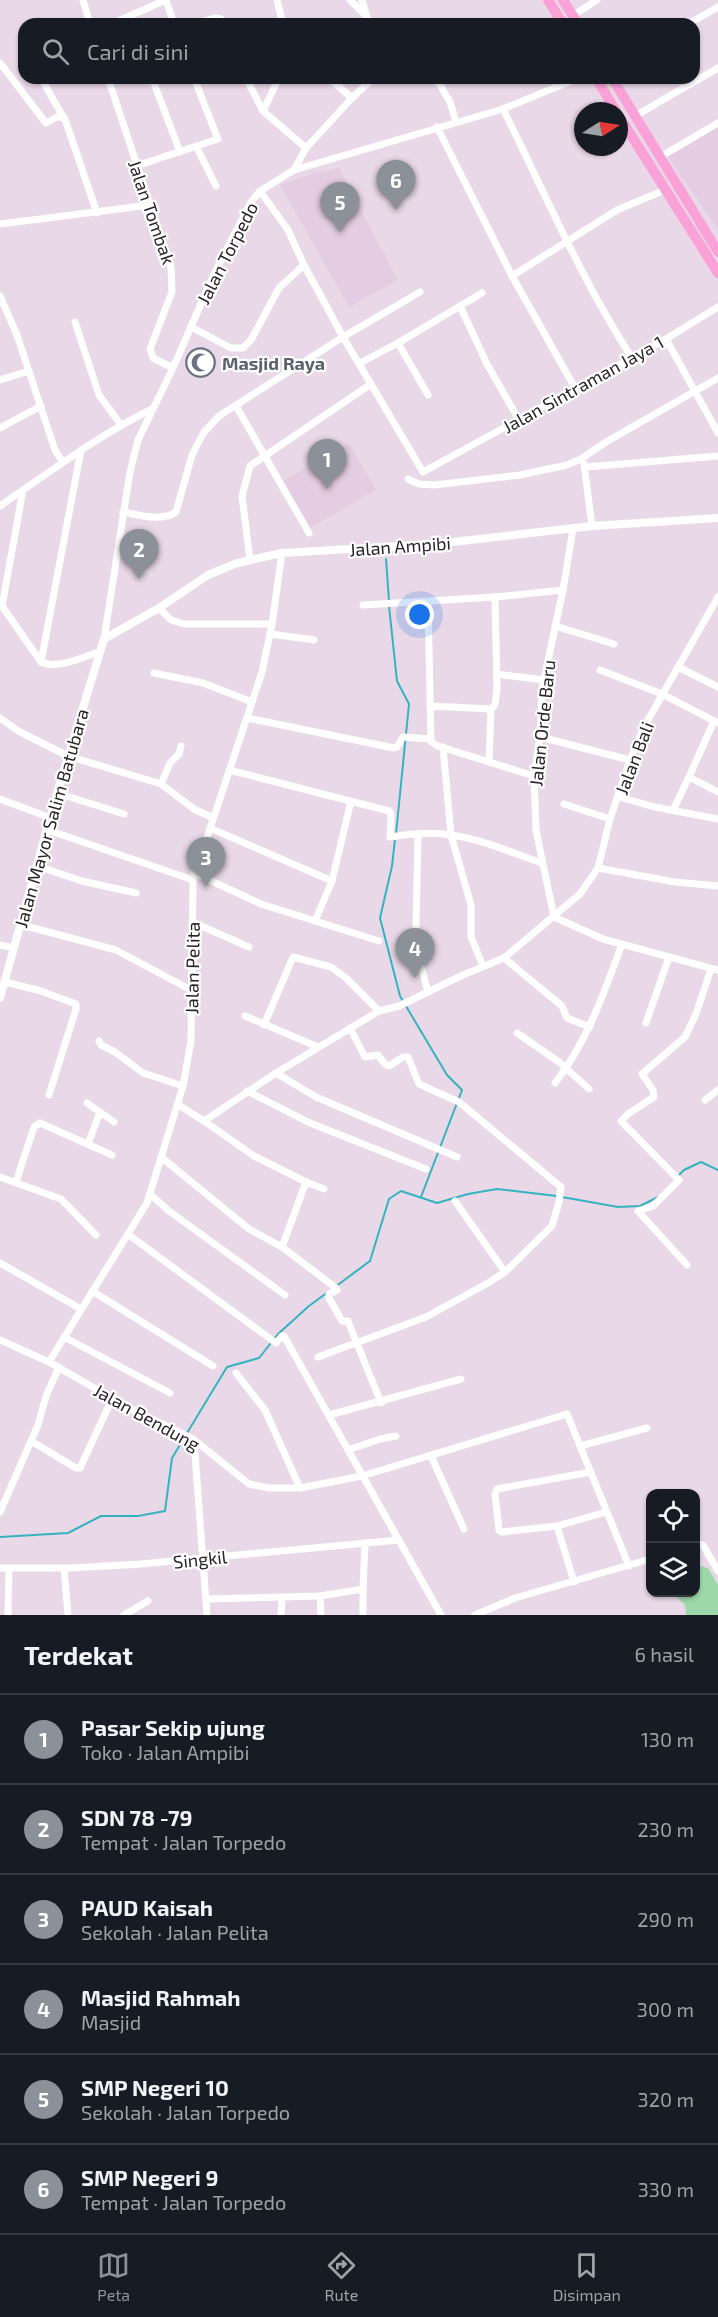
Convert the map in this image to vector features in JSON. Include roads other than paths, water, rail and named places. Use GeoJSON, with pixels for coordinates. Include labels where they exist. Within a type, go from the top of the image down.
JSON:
{"type":"FeatureCollection","features":[{"type":"Feature","properties":{"kind":"highway"},"geometry":{"type":"LineString","coordinates":[[548,0],[559,18]]}},
{"type":"Feature","properties":{"kind":"highway"},"geometry":{"type":"LineString","coordinates":[[563,0],[574,18]]}},
{"type":"Feature","properties":{"kind":"highway"},"geometry":{"type":"LineString","coordinates":[[600,84],[611,102]]}},
{"type":"Feature","properties":{"kind":"highway"},"geometry":{"type":"LineString","coordinates":[[616,84],[718,252]]}},
{"type":"Feature","properties":{"kind":"highway"},"geometry":{"type":"LineString","coordinates":[[628,131],[718,273]]}},
{"type":"Feature","properties":{"kind":"street"},"geometry":{"type":"LineString","coordinates":[[82,0],[88,18]]}},
{"type":"Feature","properties":{"kind":"street"},"geometry":{"type":"LineString","coordinates":[[134,18],[166,0],[172,18]]}},
{"type":"Feature","properties":{"kind":"street"},"geometry":{"type":"LineString","coordinates":[[277,0],[282,18]]}},
{"type":"Feature","properties":{"kind":"street"},"geometry":{"type":"LineString","coordinates":[[350,0],[366,16]]}},
{"type":"Feature","properties":{"kind":"street"},"geometry":{"type":"LineString","coordinates":[[362,0],[366,16]]}},
{"type":"Feature","properties":{"kind":"street"},"geometry":{"type":"LineString","coordinates":[[577,18],[597,0]]}},
{"type":"Feature","properties":{"kind":"street"},"geometry":{"type":"LineString","coordinates":[[699,18],[718,7]]}},
{"type":"Feature","properties":{"kind":"street"},"geometry":{"type":"LineString","coordinates":[[0,63],[46,123],[57,117],[64,117]]}},
{"type":"Feature","properties":{"kind":"street"},"geometry":{"type":"LineString","coordinates":[[700,78],[718,68]]}},
{"type":"Feature","properties":{"kind":"street"},"geometry":{"type":"LineString","coordinates":[[45,84],[64,117],[97,213]]}},
{"type":"Feature","properties":{"kind":"street","name":"Jalan Tombak"},"geometry":{"type":"LineString","coordinates":[[110,84],[171,267],[173,284],[170,301],[156,331],[150,353],[153,358],[173,368]]}},
{"type":"Feature","properties":{"kind":"street"},"geometry":{"type":"LineString","coordinates":[[154,84],[180,152]]}},
{"type":"Feature","properties":{"kind":"street"},"geometry":{"type":"LineString","coordinates":[[136,166],[218,139],[196,84]]}},
{"type":"Feature","properties":{"kind":"street"},"geometry":{"type":"LineString","coordinates":[[249,84],[263,111],[306,148]]}},
{"type":"Feature","properties":{"kind":"street"},"geometry":{"type":"LineString","coordinates":[[263,111],[276,84]]}},
{"type":"Feature","properties":{"kind":"street"},"geometry":{"type":"LineString","coordinates":[[336,84],[352,98]]}},
{"type":"Feature","properties":{"kind":"street"},"geometry":{"type":"LineString","coordinates":[[294,170],[297,160],[306,148],[367,84]]}},
{"type":"Feature","properties":{"kind":"street"},"geometry":{"type":"LineString","coordinates":[[440,84],[450,102],[456,122]]}},
{"type":"Feature","properties":{"kind":"street","name":"Jalan Torpedo"},"geometry":{"type":"LineString","coordinates":[[104,639],[123,513],[138,440],[241,218],[260,191],[294,170],[503,109],[563,84]]}},
{"type":"Feature","properties":{"kind":"street"},"geometry":{"type":"LineString","coordinates":[[635,116],[690,84]]}},
{"type":"Feature","properties":{"kind":"street"},"geometry":{"type":"LineString","coordinates":[[503,109],[616,334],[632,358]]}},
{"type":"Feature","properties":{"kind":"street"},"geometry":{"type":"LineString","coordinates":[[660,157],[718,123]]}},
{"type":"Feature","properties":{"kind":"street"},"geometry":{"type":"LineString","coordinates":[[437,127],[512,276],[575,388]]}},
{"type":"Feature","properties":{"kind":"street"},"geometry":{"type":"LineString","coordinates":[[196,146],[216,186]]}},
{"type":"Feature","properties":{"kind":"street"},"geometry":{"type":"LineString","coordinates":[[512,276],[617,210],[664,190]]}},
{"type":"Feature","properties":{"kind":"street"},"geometry":{"type":"LineString","coordinates":[[250,560],[243,510],[243,490],[250,466],[371,384],[304,265],[288,230],[260,191]]}},
{"type":"Feature","properties":{"kind":"street"},"geometry":{"type":"LineString","coordinates":[[0,224],[150,205]]}},
{"type":"Feature","properties":{"kind":"street"},"geometry":{"type":"LineString","coordinates":[[191,327],[231,348],[243,348],[251,340],[279,288],[304,265]]}},
{"type":"Feature","properties":{"kind":"street"},"geometry":{"type":"LineString","coordinates":[[123,513],[160,518],[169,517],[176,512],[187,467],[198,442],[212,422],[343,337],[420,292]]}},
{"type":"Feature","properties":{"kind":"street"},"geometry":{"type":"LineString","coordinates":[[360,363],[482,293]]}},
{"type":"Feature","properties":{"kind":"street"},"geometry":{"type":"LineString","coordinates":[[0,296],[29,371],[55,450],[62,461]]}},
{"type":"Feature","properties":{"kind":"street"},"geometry":{"type":"LineString","coordinates":[[460,306],[487,364],[519,420]]}},
{"type":"Feature","properties":{"kind":"street","name":"Jalan Sintraman Jaya 1"},"geometry":{"type":"LineString","coordinates":[[371,384],[423,472],[666,339],[718,307]]}},
{"type":"Feature","properties":{"kind":"street"},"geometry":{"type":"LineString","coordinates":[[75,322],[99,395],[120,425]]}},
{"type":"Feature","properties":{"kind":"street"},"geometry":{"type":"LineString","coordinates":[[666,339],[718,433]]}},
{"type":"Feature","properties":{"kind":"street"},"geometry":{"type":"LineString","coordinates":[[398,343],[428,395]]}},
{"type":"Feature","properties":{"kind":"street"},"geometry":{"type":"LineString","coordinates":[[0,380],[29,371]]}},
{"type":"Feature","properties":{"kind":"street"},"geometry":{"type":"LineString","coordinates":[[408,479],[419,484],[434,485],[552,469],[581,459],[606,442],[718,378]]}},
{"type":"Feature","properties":{"kind":"street"},"geometry":{"type":"LineString","coordinates":[[0,428],[41,406]]}},
{"type":"Feature","properties":{"kind":"street"},"geometry":{"type":"LineString","coordinates":[[236,406],[309,533]]}},
{"type":"Feature","properties":{"kind":"street"},"geometry":{"type":"LineString","coordinates":[[0,506],[62,461],[120,425],[152,409]]}},
{"type":"Feature","properties":{"kind":"street"},"geometry":{"type":"LineString","coordinates":[[41,662],[81,450]]}},
{"type":"Feature","properties":{"kind":"street"},"geometry":{"type":"LineString","coordinates":[[586,467],[718,456]]}},
{"type":"Feature","properties":{"kind":"street"},"geometry":{"type":"LineString","coordinates":[[581,459],[586,467],[592,526]]}},
{"type":"Feature","properties":{"kind":"street"},"geometry":{"type":"LineString","coordinates":[[23,490],[1,605],[41,662],[53,665],[99,652]]}},
{"type":"Feature","properties":{"kind":"street","name":"Jalan Ampibi"},"geometry":{"type":"LineString","coordinates":[[104,639],[159,609],[222,568],[282,553],[435,544],[592,526],[718,518]]}},
{"type":"Feature","properties":{"kind":"street","name":"Jalan Orde Baru"},"geometry":{"type":"LineString","coordinates":[[554,917],[536,830],[534,776],[540,737],[544,680],[573,529]]}},
{"type":"Feature","properties":{"kind":"street","name":"Jalan Pelita"},"geometry":{"type":"LineString","coordinates":[[49,1362],[129,1236],[147,1203],[183,1086],[191,1041],[194,877],[248,718],[271,634],[282,553]]}},
{"type":"Feature","properties":{"kind":"street"},"geometry":{"type":"LineString","coordinates":[[363,605],[495,597],[563,590]]}},
{"type":"Feature","properties":{"kind":"street"},"geometry":{"type":"LineString","coordinates":[[489,762],[491,709],[496,700],[497,674],[495,597]]}},
{"type":"Feature","properties":{"kind":"street","name":"Jalan Bali"},"geometry":{"type":"LineString","coordinates":[[204,1121],[276,1073],[379,1011],[403,1004],[504,958],[587,886],[598,868],[610,819],[644,727],[718,597]]}},
{"type":"Feature","properties":{"kind":"street"},"geometry":{"type":"LineString","coordinates":[[428,601],[431,740],[433,744],[534,776]]}},
{"type":"Feature","properties":{"kind":"street"},"geometry":{"type":"LineString","coordinates":[[159,609],[171,620],[184,624],[272,624]]}},
{"type":"Feature","properties":{"kind":"street"},"geometry":{"type":"LineString","coordinates":[[555,626],[614,644]]}},
{"type":"Feature","properties":{"kind":"street"},"geometry":{"type":"LineString","coordinates":[[271,634],[314,640]]}},
{"type":"Feature","properties":{"kind":"street","name":"Jalan Mayor Salim Batubara"},"geometry":{"type":"LineString","coordinates":[[0,999],[57,793],[104,639]]}},
{"type":"Feature","properties":{"kind":"street"},"geometry":{"type":"LineString","coordinates":[[678,667],[718,687]]}},
{"type":"Feature","properties":{"kind":"street"},"geometry":{"type":"LineString","coordinates":[[600,670],[662,694],[716,722],[673,810]]}},
{"type":"Feature","properties":{"kind":"street"},"geometry":{"type":"LineString","coordinates":[[154,673],[203,683],[252,702]]}},
{"type":"Feature","properties":{"kind":"street"},"geometry":{"type":"LineString","coordinates":[[497,674],[544,680]]}},
{"type":"Feature","properties":{"kind":"street"},"geometry":{"type":"LineString","coordinates":[[430,706],[491,709]]}},
{"type":"Feature","properties":{"kind":"street"},"geometry":{"type":"LineString","coordinates":[[0,718],[20,732],[68,756],[161,784],[194,809],[213,818]]}},
{"type":"Feature","properties":{"kind":"street"},"geometry":{"type":"LineString","coordinates":[[248,718],[394,748],[406,736],[431,740]]}},
{"type":"Feature","properties":{"kind":"street"},"geometry":{"type":"LineString","coordinates":[[540,737],[630,760]]}},
{"type":"Feature","properties":{"kind":"street"},"geometry":{"type":"LineString","coordinates":[[161,784],[170,763],[178,754],[181,746]]}},
{"type":"Feature","properties":{"kind":"street"},"geometry":{"type":"LineString","coordinates":[[443,747],[451,835],[471,904],[471,937],[483,966]]}},
{"type":"Feature","properties":{"kind":"street"},"geometry":{"type":"LineString","coordinates":[[229,770],[390,812],[389,834],[396,836],[451,835],[542,862]]}},
{"type":"Feature","properties":{"kind":"street"},"geometry":{"type":"LineString","coordinates":[[689,777],[718,792]]}},
{"type":"Feature","properties":{"kind":"street"},"geometry":{"type":"LineString","coordinates":[[57,793],[124,814]]}},
{"type":"Feature","properties":{"kind":"street"},"geometry":{"type":"LineString","coordinates":[[619,797],[718,819]]}},
{"type":"Feature","properties":{"kind":"street"},"geometry":{"type":"LineString","coordinates":[[0,799],[51,818]]}},
{"type":"Feature","properties":{"kind":"street"},"geometry":{"type":"LineString","coordinates":[[315,921],[332,881],[351,801]]}},
{"type":"Feature","properties":{"kind":"street"},"geometry":{"type":"LineString","coordinates":[[564,804],[610,819]]}},
{"type":"Feature","properties":{"kind":"street"},"geometry":{"type":"LineString","coordinates":[[210,828],[332,881]]}},
{"type":"Feature","properties":{"kind":"street"},"geometry":{"type":"LineString","coordinates":[[48,830],[194,877],[261,904],[379,941]]}},
{"type":"Feature","properties":{"kind":"street"},"geometry":{"type":"LineString","coordinates":[[418,834],[416,926],[418,955],[428,992]]}},
{"type":"Feature","properties":{"kind":"street"},"geometry":{"type":"LineString","coordinates":[[37,866],[82,881],[136,893]]}},
{"type":"Feature","properties":{"kind":"street"},"geometry":{"type":"LineString","coordinates":[[598,868],[675,882],[718,886]]}},
{"type":"Feature","properties":{"kind":"street"},"geometry":{"type":"LineString","coordinates":[[554,917],[603,939],[715,969],[685,1037],[642,1074],[653,1090],[654,1097],[621,1120],[678,1179],[653,1206],[638,1211],[687,1264]]}},
{"type":"Feature","properties":{"kind":"street"},"geometry":{"type":"LineString","coordinates":[[192,922],[249,947]]}},
{"type":"Feature","properties":{"kind":"street"},"geometry":{"type":"LineString","coordinates":[[22,925],[116,950],[191,990]]}},
{"type":"Feature","properties":{"kind":"street"},"geometry":{"type":"LineString","coordinates":[[555,1083],[566,1069],[590,1027],[622,944]]}},
{"type":"Feature","properties":{"kind":"street"},"geometry":{"type":"LineString","coordinates":[[0,945],[15,948]]}},
{"type":"Feature","properties":{"kind":"street"},"geometry":{"type":"LineString","coordinates":[[264,1026],[293,957],[331,967],[346,978],[379,1011]]}},
{"type":"Feature","properties":{"kind":"street"},"geometry":{"type":"LineString","coordinates":[[646,1023],[669,957]]}},
{"type":"Feature","properties":{"kind":"street"},"geometry":{"type":"LineString","coordinates":[[504,958],[562,1006],[567,1018],[590,1027]]}},
{"type":"Feature","properties":{"kind":"street"},"geometry":{"type":"LineString","coordinates":[[5,982],[75,1003],[76,1010],[50,1095]]}},
{"type":"Feature","properties":{"kind":"street"},"geometry":{"type":"LineString","coordinates":[[245,1016],[318,1047]]}},
{"type":"Feature","properties":{"kind":"street"},"geometry":{"type":"LineString","coordinates":[[318,1357],[431,1314],[505,1272],[552,1226],[561,1187],[459,1102],[419,1084],[408,1057],[403,1057],[389,1066],[378,1055],[365,1057],[350,1028]]}},
{"type":"Feature","properties":{"kind":"street"},"geometry":{"type":"LineString","coordinates":[[517,1033],[590,1089]]}},
{"type":"Feature","properties":{"kind":"street"},"geometry":{"type":"LineString","coordinates":[[99,1041],[101,1045],[115,1052],[143,1073],[183,1086]]}},
{"type":"Feature","properties":{"kind":"street"},"geometry":{"type":"LineString","coordinates":[[276,1073],[316,1097],[457,1156]]}},
{"type":"Feature","properties":{"kind":"street"},"geometry":{"type":"LineString","coordinates":[[705,1100],[718,1090]]}},
{"type":"Feature","properties":{"kind":"street"},"geometry":{"type":"LineString","coordinates":[[247,1092],[310,1123],[426,1169]]}},
{"type":"Feature","properties":{"kind":"street"},"geometry":{"type":"LineString","coordinates":[[87,1103],[114,1122]]}},
{"type":"Feature","properties":{"kind":"street"},"geometry":{"type":"LineString","coordinates":[[177,1104],[254,1156],[324,1189]]}},
{"type":"Feature","properties":{"kind":"street"},"geometry":{"type":"LineString","coordinates":[[88,1144],[100,1112]]}},
{"type":"Feature","properties":{"kind":"street"},"geometry":{"type":"LineString","coordinates":[[16,1182],[34,1127],[40,1123],[112,1155]]}},
{"type":"Feature","properties":{"kind":"street"},"geometry":{"type":"LineString","coordinates":[[161,1157],[249,1229],[282,1247],[336,1288],[337,1290],[329,1294],[329,1298],[342,1321],[348,1321],[381,1403]]}},
{"type":"Feature","properties":{"kind":"street"},"geometry":{"type":"LineString","coordinates":[[0,1177],[61,1199],[96,1235]]}},
{"type":"Feature","properties":{"kind":"street"},"geometry":{"type":"LineString","coordinates":[[282,1247],[306,1182]]}},
{"type":"Feature","properties":{"kind":"street"},"geometry":{"type":"LineString","coordinates":[[150,1194],[169,1211],[285,1295]]}},
{"type":"Feature","properties":{"kind":"street"},"geometry":{"type":"LineString","coordinates":[[455,1201],[505,1272]]}},
{"type":"Feature","properties":{"kind":"street"},"geometry":{"type":"LineString","coordinates":[[129,1236],[275,1342],[284,1336],[441,1615]]}},
{"type":"Feature","properties":{"kind":"street"},"geometry":{"type":"LineString","coordinates":[[0,1263],[81,1309]]}},
{"type":"Feature","properties":{"kind":"street"},"geometry":{"type":"LineString","coordinates":[[93,1291],[213,1366]]}},
{"type":"Feature","properties":{"kind":"street"},"geometry":{"type":"LineString","coordinates":[[64,1337],[170,1393]]}},
{"type":"Feature","properties":{"kind":"street","name":"Jalan Bendung"},"geometry":{"type":"LineString","coordinates":[[0,1340],[59,1367],[112,1399],[193,1440],[249,1484],[269,1488],[300,1488],[363,1476],[567,1414],[580,1446]]}},
{"type":"Feature","properties":{"kind":"street"},"geometry":{"type":"LineString","coordinates":[[0,1512],[38,1425],[46,1396],[59,1367]]}},
{"type":"Feature","properties":{"kind":"street"},"geometry":{"type":"LineString","coordinates":[[236,1373],[265,1410],[300,1488]]}},
{"type":"Feature","properties":{"kind":"street"},"geometry":{"type":"LineString","coordinates":[[329,1415],[461,1380]]}},
{"type":"Feature","properties":{"kind":"street"},"geometry":{"type":"LineString","coordinates":[[31,1441],[76,1468],[80,1468],[112,1399]]}},
{"type":"Feature","properties":{"kind":"street"},"geometry":{"type":"LineString","coordinates":[[628,1566],[580,1446],[647,1428]]}},
{"type":"Feature","properties":{"kind":"street"},"geometry":{"type":"LineString","coordinates":[[348,1450],[396,1436]]}},
{"type":"Feature","properties":{"kind":"street"},"geometry":{"type":"LineString","coordinates":[[193,1440],[207,1615]]}},
{"type":"Feature","properties":{"kind":"street"},"geometry":{"type":"LineString","coordinates":[[431,1456],[464,1529]]}},
{"type":"Feature","properties":{"kind":"street"},"geometry":{"type":"LineString","coordinates":[[591,1472],[496,1490],[501,1531],[556,1526],[606,1512]]}},
{"type":"Feature","properties":{"kind":"street"},"geometry":{"type":"LineString","coordinates":[[556,1526],[574,1582]]}},
{"type":"Feature","properties":{"kind":"street","name":"Singkil"},"geometry":{"type":"LineString","coordinates":[[0,1568],[64,1568],[141,1564],[399,1540]]}},
{"type":"Feature","properties":{"kind":"street"},"geometry":{"type":"LineString","coordinates":[[363,1615],[364,1543]]}},
{"type":"Feature","properties":{"kind":"street"},"geometry":{"type":"LineString","coordinates":[[700,1544],[703,1545],[718,1571]]}},
{"type":"Feature","properties":{"kind":"street"},"geometry":{"type":"LineString","coordinates":[[475,1615],[515,1599],[646,1561]]}},
{"type":"Feature","properties":{"kind":"street"},"geometry":{"type":"LineString","coordinates":[[8,1615],[9,1568]]}},
{"type":"Feature","properties":{"kind":"street"},"geometry":{"type":"LineString","coordinates":[[64,1568],[68,1615]]}},
{"type":"Feature","properties":{"kind":"street"},"geometry":{"type":"LineString","coordinates":[[206,1599],[320,1596],[363,1589]]}},
{"type":"Feature","properties":{"kind":"street"},"geometry":{"type":"LineString","coordinates":[[320,1596],[321,1615]]}},
{"type":"Feature","properties":{"kind":"street"},"geometry":{"type":"LineString","coordinates":[[281,1615],[282,1597]]}},
{"type":"Feature","properties":{"kind":"street"},"geometry":{"type":"LineString","coordinates":[[124,1615],[148,1601]]}},
{"type":"Feature","properties":{"kind":"waterway"},"geometry":{"type":"LineString","coordinates":[[386,559],[389,601]]}},
{"type":"Feature","properties":{"kind":"waterway"},"geometry":{"type":"LineString","coordinates":[[389,606],[397,681],[409,704],[396,834]]}},
{"type":"Feature","properties":{"kind":"waterway"},"geometry":{"type":"LineString","coordinates":[[395,839],[392,866],[380,918],[400,996],[447,1075],[462,1090],[421,1197]]}},
{"type":"Feature","properties":{"kind":"waterway"},"geometry":{"type":"LineString","coordinates":[[679,1175],[701,1162],[718,1170]]}},
{"type":"Feature","properties":{"kind":"waterway"},"geometry":{"type":"LineString","coordinates":[[335,1287],[370,1261],[389,1199],[401,1191],[437,1203],[497,1189],[557,1196]]}},
{"type":"Feature","properties":{"kind":"waterway"},"geometry":{"type":"LineString","coordinates":[[562,1197],[618,1207],[640,1206],[658,1197]]}},
{"type":"Feature","properties":{"kind":"waterway"},"geometry":{"type":"LineString","coordinates":[[187,1433],[227,1367],[259,1358],[278,1334],[328,1292]]}},
{"type":"Feature","properties":{"kind":"waterway"},"geometry":{"type":"LineString","coordinates":[[0,1537],[68,1533],[101,1516],[138,1516],[165,1511],[172,1458],[184,1438]]}},
{"type":"Feature","properties":{"kind":"place","name":"SMP Negeri 9"},"geometry":{"type":"Point","coordinates":[396,210]}},
{"type":"Feature","properties":{"kind":"place","name":"SMP Negeri 10"},"geometry":{"type":"Point","coordinates":[340,232]}},
{"type":"Feature","properties":{"kind":"place","name":"Masjid Raya"},"geometry":{"type":"Point","coordinates":[201,363]}},
{"type":"Feature","properties":{"kind":"place","name":"Pasar Sekip ujung"},"geometry":{"type":"Point","coordinates":[327,489]}},
{"type":"Feature","properties":{"kind":"place","name":"SDN 78 -79"},"geometry":{"type":"Point","coordinates":[139,579]}},
{"type":"Feature","properties":{"kind":"place","name":"PAUD Kaisah"},"geometry":{"type":"Point","coordinates":[206,887]}},
{"type":"Feature","properties":{"kind":"place","name":"Masjid Rahmah"},"geometry":{"type":"Point","coordinates":[415,978]}}]}
